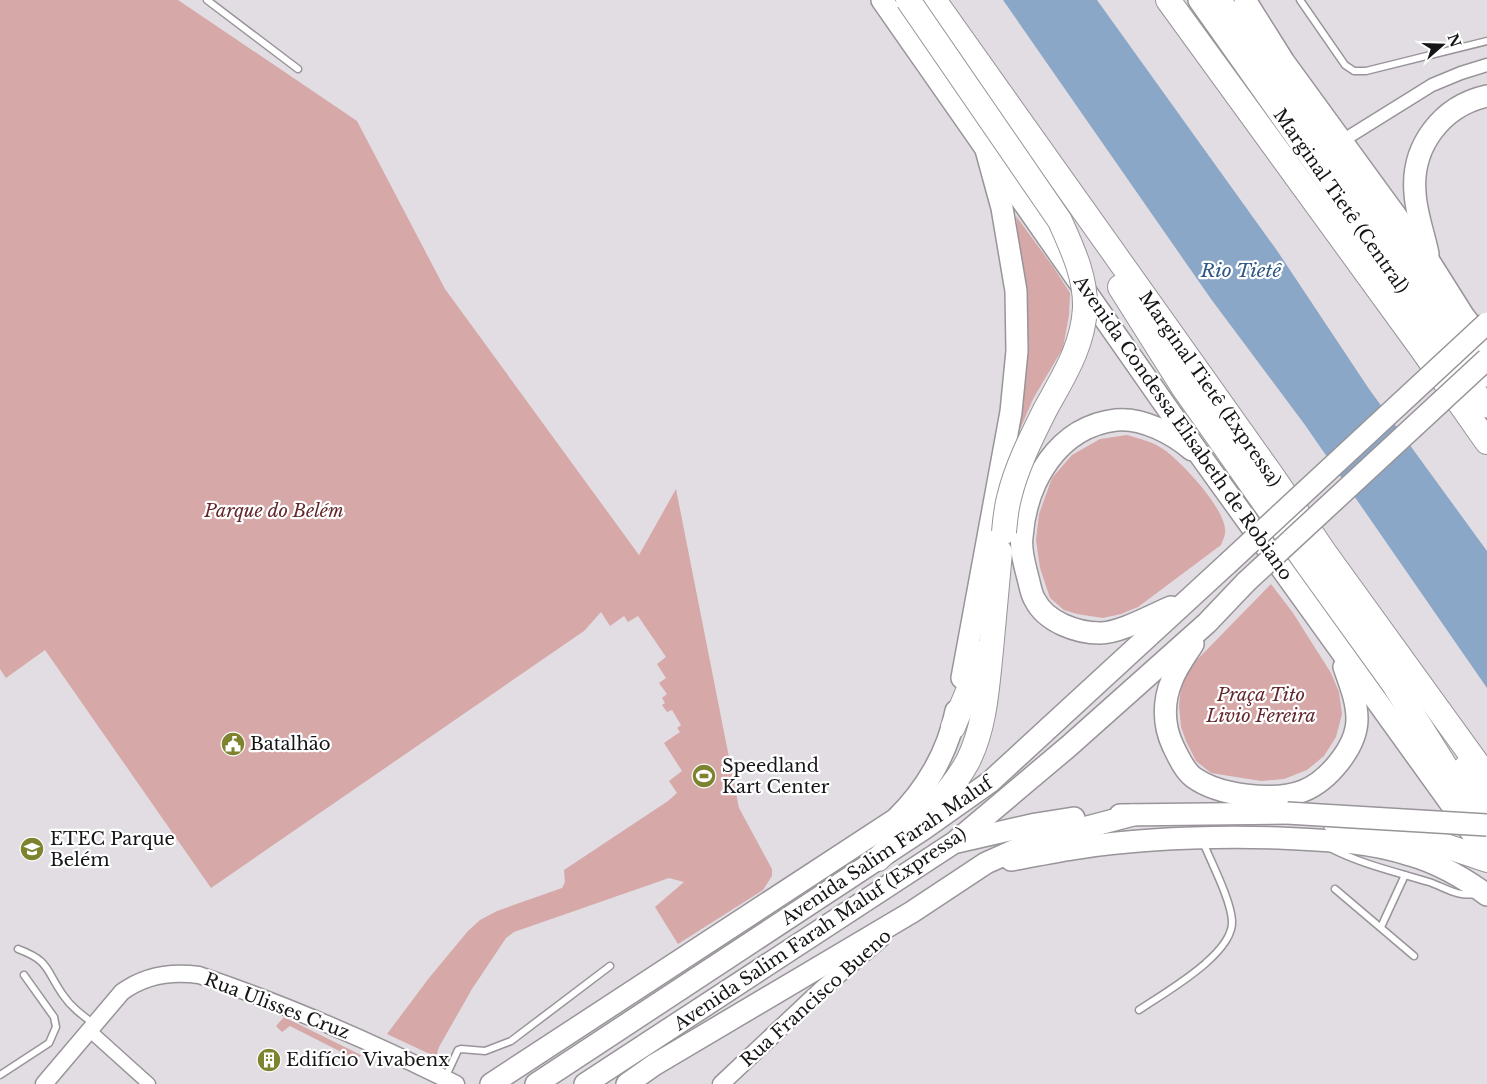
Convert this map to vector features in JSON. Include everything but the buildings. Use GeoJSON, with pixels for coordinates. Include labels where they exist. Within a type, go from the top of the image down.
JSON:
{"type":"FeatureCollection","features":[{"type":"Feature","properties":{"kind":"highway","name":"Avenida Condessa Elisabeth de Robiano"},"geometry":{"type":"LineString","coordinates":[[882,0],[1202,458],[1487,854]]}},
{"type":"Feature","properties":{"kind":"highway"},"geometry":{"type":"LineString","coordinates":[[878,859],[934,807],[952,785],[968,762],[979,734],[986,693],[1002,542],[1009,498],[1016,473],[1045,410],[1068,372],[1081,335],[1085,307],[1082,279],[1074,251],[1060,221],[908,0]]}},
{"type":"Feature","properties":{"kind":"highway","name":"Marginal Tietê (Expressa)"},"geometry":{"type":"LineString","coordinates":[[934,0],[1271,474],[1325,553],[1487,776]]}},
{"type":"Feature","properties":{"kind":"highway"},"geometry":{"type":"LineString","coordinates":[[1168,0],[1487,442]]}},
{"type":"Feature","properties":{"kind":"highway","name":"Marginal Tietê (Central)"},"geometry":{"type":"LineString","coordinates":[[1199,0],[1485,404]]}},
{"type":"Feature","properties":{"kind":"highway","name":"Marginal Tietê (Central)"},"geometry":{"type":"LineString","coordinates":[[1220,0],[1273,71],[1443,316],[1487,376]]}},
{"type":"Feature","properties":{"kind":"highway"},"geometry":{"type":"LineString","coordinates":[[1232,0],[1273,71]]}},
{"type":"Feature","properties":{"kind":"highway"},"geometry":{"type":"LineString","coordinates":[[1245,0],[1284,62],[1429,261],[1463,315],[1487,347]]}},
{"type":"Feature","properties":{"kind":"highway"},"geometry":{"type":"LineString","coordinates":[[1429,261],[1415,193],[1416,170],[1423,147],[1434,126],[1451,111],[1474,99],[1487,96]]}},
{"type":"Feature","properties":{"kind":"highway","name":"Avenida Salim Farah Maluf"},"geometry":{"type":"LineString","coordinates":[[491,1084],[896,819],[909,807],[936,768],[953,727],[1011,412],[1017,351],[1016,291],[1002,208],[985,146]]}},
{"type":"Feature","properties":{"kind":"highway"},"geometry":{"type":"LineString","coordinates":[[1076,201],[1099,251],[1126,298],[1183,387],[1308,566],[1393,683],[1487,833]]}},
{"type":"Feature","properties":{"kind":"highway","name":"Avenida Salim Farah Maluf"},"geometry":{"type":"LineString","coordinates":[[591,1048],[926,828],[990,782],[1487,323]]}},
{"type":"Feature","properties":{"kind":"highway","name":"Avenida Salim Farah Maluf (Expressa)"},"geometry":{"type":"LineString","coordinates":[[586,1084],[611,1077],[723,995],[955,842],[1069,746],[1207,623],[1246,582],[1487,359]]}},
{"type":"Feature","properties":{"kind":"highway"},"geometry":{"type":"LineString","coordinates":[[1187,600],[1125,627],[1101,633],[1069,628],[1050,618],[1035,600],[1024,565],[1021,539],[1028,499],[1041,470],[1056,450],[1077,433],[1094,425],[1117,420],[1140,422],[1177,439],[1202,458]]}},
{"type":"Feature","properties":{"kind":"highway"},"geometry":{"type":"LineString","coordinates":[[953,727],[971,684],[1002,542]]}},
{"type":"Feature","properties":{"kind":"highway"},"geometry":{"type":"LineString","coordinates":[[1207,623],[1172,678],[1166,709],[1167,733],[1180,760],[1192,776],[1216,790],[1243,795],[1284,796],[1304,791],[1337,765],[1348,751],[1357,720],[1355,698],[1337,646]]}},
{"type":"Feature","properties":{"kind":"highway"},"geometry":{"type":"LineString","coordinates":[[1393,683],[1414,699],[1487,798]]}},
{"type":"Feature","properties":{"kind":"highway"},"geometry":{"type":"LineString","coordinates":[[955,842],[1036,824],[1086,817],[1143,815],[1286,813],[1487,825]]}},
{"type":"Feature","properties":{"kind":"highway"},"geometry":{"type":"LineString","coordinates":[[1286,813],[1431,841],[1487,860]]}},
{"type":"Feature","properties":{"kind":"highway"},"geometry":{"type":"LineString","coordinates":[[627,1084],[652,1072],[912,912],[986,863],[1038,840],[1143,815]]}},
{"type":"Feature","properties":{"kind":"highway"},"geometry":{"type":"LineString","coordinates":[[986,863],[1078,848],[1131,842],[1232,837],[1313,839],[1372,845],[1410,855],[1444,868],[1485,894]]}},
{"type":"Feature","properties":{"kind":"highway"},"geometry":{"type":"LineString","coordinates":[[652,979],[716,966]]}},
{"type":"Feature","properties":{"kind":"highway"},"geometry":{"type":"LineString","coordinates":[[652,1072],[677,1039],[723,995]]}},
{"type":"Feature","properties":{"kind":"highway"},"geometry":{"type":"LineString","coordinates":[[571,1032],[591,1048],[611,1077]]}},
{"type":"Feature","properties":{"kind":"highway"},"geometry":{"type":"LineString","coordinates":[[536,1084],[591,1048]]}},
{"type":"Feature","properties":{"kind":"street"},"geometry":{"type":"LineString","coordinates":[[1342,141],[1432,85],[1487,65]]}},
{"type":"Feature","properties":{"kind":"street","name":"Rua Francisco Bueno"},"geometry":{"type":"LineString","coordinates":[[721,1084],[823,988],[912,912]]}},
{"type":"Feature","properties":{"kind":"street","name":"Rua Ulisses Cruz"},"geometry":{"type":"LineString","coordinates":[[44,1084],[122,992],[134,983],[162,974],[183,973],[198,975],[305,1013],[450,1081]]}},
{"type":"Feature","properties":{"kind":"street"},"geometry":{"type":"LineString","coordinates":[[91,1027],[149,1084]]}},
{"type":"Feature","properties":{"kind":"lane"},"geometry":{"type":"LineString","coordinates":[[207,0],[298,69]]}},
{"type":"Feature","properties":{"kind":"lane"},"geometry":{"type":"LineString","coordinates":[[1300,0],[1345,65],[1354,71],[1366,71],[1487,41]]}},
{"type":"Feature","properties":{"kind":"lane"},"geometry":{"type":"LineString","coordinates":[[1139,1010],[1205,965],[1221,948],[1230,934],[1232,921],[1228,903],[1202,838]]}},
{"type":"Feature","properties":{"kind":"lane"},"geometry":{"type":"LineString","coordinates":[[1313,839],[1346,856],[1464,895],[1485,894]]}},
{"type":"Feature","properties":{"kind":"lane"},"geometry":{"type":"LineString","coordinates":[[1381,927],[1405,875]]}},
{"type":"Feature","properties":{"kind":"lane"},"geometry":{"type":"LineString","coordinates":[[1335,889],[1414,956]]}},
{"type":"Feature","properties":{"kind":"lane"},"geometry":{"type":"LineString","coordinates":[[18,949],[39,959],[47,966],[64,996],[91,1027]]}},
{"type":"Feature","properties":{"kind":"lane"},"geometry":{"type":"LineString","coordinates":[[450,1081],[458,1050],[485,1051],[511,1041],[610,966]]}},
{"type":"Feature","properties":{"kind":"lane"},"geometry":{"type":"LineString","coordinates":[[0,1075],[49,1043],[56,1027],[54,1017],[24,975]]}},
{"type":"Feature","properties":{"kind":"green space","name":"Parque do Belém"},"geometry":{"type":"Polygon","coordinates":[[[0,0],[178,0],[357,121],[445,289],[639,555],[676,489],[739,808],[772,869],[772,876],[763,890],[678,944],[655,907],[684,882],[669,878],[514,932],[506,938],[472,989],[439,1047],[436,1057],[387,1034],[429,978],[468,931],[480,920],[497,911],[562,888],[565,882],[564,870],[668,801],[677,793],[669,781],[682,771],[664,743],[680,732],[677,728],[681,725],[672,710],[667,712],[662,705],[665,703],[662,698],[667,694],[659,683],[666,678],[657,664],[666,657],[638,616],[628,622],[624,616],[610,626],[601,612],[584,631],[211,888],[45,650],[6,678],[0,669],[0,0]]]}},
{"type":"Feature","properties":{"kind":"green space"},"geometry":{"type":"Polygon","coordinates":[[[1016,216],[1070,293],[1069,315],[1063,348],[1033,399],[1012,448],[1020,251],[1016,216]]]}},
{"type":"Feature","properties":{"kind":"green space"},"geometry":{"type":"Polygon","coordinates":[[[1127,435],[1157,445],[1183,466],[1213,501],[1224,525],[1224,537],[1221,545],[1138,607],[1121,614],[1103,618],[1064,610],[1050,598],[1040,568],[1036,540],[1039,514],[1052,478],[1072,455],[1100,439],[1127,435]]]}},
{"type":"Feature","properties":{"kind":"green space","name":"Praça Tito Livio Fereira"},"geometry":{"type":"Polygon","coordinates":[[[1271,584],[1293,613],[1331,673],[1339,692],[1342,714],[1336,737],[1324,756],[1307,770],[1284,779],[1261,781],[1211,773],[1196,761],[1181,727],[1179,706],[1181,686],[1191,666],[1271,584]]]}},
{"type":"Feature","properties":{"kind":"green space"},"geometry":{"type":"Polygon","coordinates":[[[284,1017],[361,1055],[357,1060],[290,1026],[282,1032],[276,1026],[284,1017]]]}},
{"type":"Feature","properties":{"kind":"water","name":"Rio Tietê"},"geometry":{"type":"Polygon","coordinates":[[[1003,0],[1097,0],[1278,252],[1369,389],[1487,551],[1487,688],[1305,425],[1211,299],[1003,0]]]}},
{"type":"Feature","properties":{"kind":"place","name":"Batalhão"},"geometry":{"type":"Point","coordinates":[233,744]}},
{"type":"Feature","properties":{"kind":"place","name":"Speedland Kart Center"},"geometry":{"type":"Point","coordinates":[704,776]}},
{"type":"Feature","properties":{"kind":"place","name":"ETEC Parque Belém"},"geometry":{"type":"Point","coordinates":[32,849]}},
{"type":"Feature","properties":{"kind":"place","name":"Edifício Vivabenx"},"geometry":{"type":"Point","coordinates":[269,1060]}}]}
